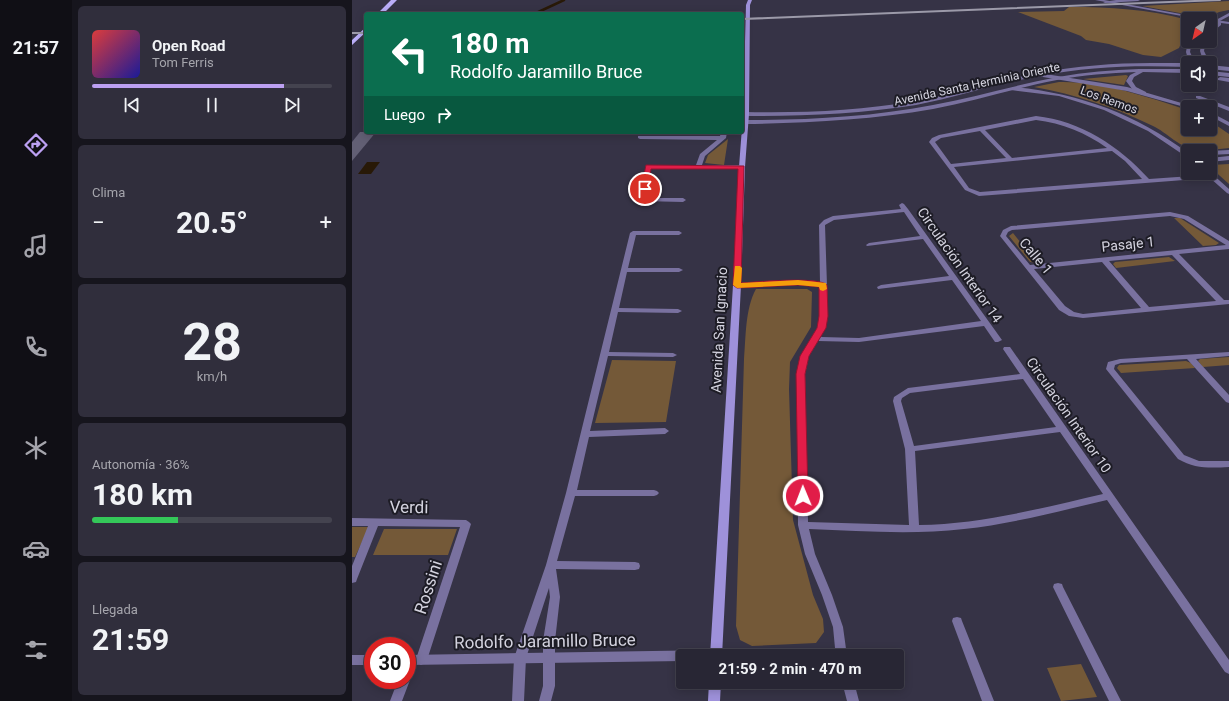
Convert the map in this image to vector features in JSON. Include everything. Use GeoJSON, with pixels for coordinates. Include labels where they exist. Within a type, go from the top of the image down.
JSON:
{"type":"FeatureCollection","features":[{"type":"Feature","properties":{"kind":"main road"},"geometry":{"type":"LineString","coordinates":[[382,12],[394,0]]}},
{"type":"Feature","properties":{"kind":"main road","name":"Avenida San Ignacio"},"geometry":{"type":"LineString","coordinates":[[716,649],[737,285],[742,167],[746,118],[748,2]]}},
{"type":"Feature","properties":{"kind":"main road"},"geometry":{"type":"LineString","coordinates":[[352,43],[364,31]]}},
{"type":"Feature","properties":{"kind":"main road"},"geometry":{"type":"LineString","coordinates":[[714,701],[715,689]]}},
{"type":"Feature","properties":{"kind":"street"},"geometry":{"type":"LineString","coordinates":[[1096,0],[1181,15]]}},
{"type":"Feature","properties":{"kind":"street"},"geometry":{"type":"LineString","coordinates":[[1105,2],[1138,0]]}},
{"type":"Feature","properties":{"kind":"street"},"geometry":{"type":"LineString","coordinates":[[1217,20],[1229,14]]}},
{"type":"Feature","properties":{"kind":"street"},"geometry":{"type":"LineString","coordinates":[[1217,21],[1229,23]]}},
{"type":"Feature","properties":{"kind":"street"},"geometry":{"type":"LineString","coordinates":[[746,118],[858,110],[922,101],[1039,75],[1075,69],[1121,65],[1181,65]]}},
{"type":"Feature","properties":{"kind":"street"},"geometry":{"type":"LineString","coordinates":[[1217,68],[1229,69]]}},
{"type":"Feature","properties":{"kind":"street"},"geometry":{"type":"LineString","coordinates":[[1142,71],[1132,76],[1129,81],[1134,88],[1144,93]]}},
{"type":"Feature","properties":{"kind":"street","name":"Avenida Santa Herminia Oriente"},"geometry":{"type":"LineString","coordinates":[[746,118],[815,120],[862,116],[930,107],[1058,78],[1102,73],[1142,71],[1181,72]]}},
{"type":"Feature","properties":{"kind":"street"},"geometry":{"type":"LineString","coordinates":[[1217,74],[1229,75]]}},
{"type":"Feature","properties":{"kind":"street","name":"Los Remos"},"geometry":{"type":"LineString","coordinates":[[1039,75],[1097,83],[1144,93],[1181,104]]}},
{"type":"Feature","properties":{"kind":"street"},"geometry":{"type":"LineString","coordinates":[[1220,79],[1229,80]]}},
{"type":"Feature","properties":{"kind":"street","name":"Los Remos"},"geometry":{"type":"LineString","coordinates":[[1013,89],[1053,94],[1111,111],[1155,131],[1181,150]]}},
{"type":"Feature","properties":{"kind":"street"},"geometry":{"type":"LineString","coordinates":[[1198,97],[1229,109]]}},
{"type":"Feature","properties":{"kind":"street"},"geometry":{"type":"LineString","coordinates":[[922,101],[925,105],[930,107]]}},
{"type":"Feature","properties":{"kind":"street"},"geometry":{"type":"LineString","coordinates":[[858,110],[862,113],[862,116]]}},
{"type":"Feature","properties":{"kind":"street"},"geometry":{"type":"LineString","coordinates":[[1147,181],[1133,165],[1113,149],[1077,130],[1043,119],[1036,118],[939,137],[933,140],[932,144],[967,189],[972,192],[982,194],[1147,181],[1181,177]]}},
{"type":"Feature","properties":{"kind":"street"},"geometry":{"type":"LineString","coordinates":[[1217,118],[1229,124]]}},
{"type":"Feature","properties":{"kind":"street"},"geometry":{"type":"LineString","coordinates":[[981,129],[1010,159]]}},
{"type":"Feature","properties":{"kind":"street"},"geometry":{"type":"LineString","coordinates":[[699,167],[702,155],[724,135]]}},
{"type":"Feature","properties":{"kind":"street"},"geometry":{"type":"LineString","coordinates":[[640,137],[724,135]]}},
{"type":"Feature","properties":{"kind":"street"},"geometry":{"type":"LineString","coordinates":[[949,166],[1113,149]]}},
{"type":"Feature","properties":{"kind":"street"},"geometry":{"type":"LineString","coordinates":[[1217,153],[1229,152]]}},
{"type":"Feature","properties":{"kind":"street"},"geometry":{"type":"LineString","coordinates":[[1217,159],[1229,158]]}},
{"type":"Feature","properties":{"kind":"street"},"geometry":{"type":"LineString","coordinates":[[683,200],[643,200],[648,167],[742,167]]}},
{"type":"Feature","properties":{"kind":"street"},"geometry":{"type":"LineString","coordinates":[[1216,180],[1229,192]]}},
{"type":"Feature","properties":{"kind":"street","name":"Rodolfo Jaramillo Bruce"},"geometry":{"type":"LineString","coordinates":[[840,649],[838,627],[810,554],[803,525],[801,374],[805,356],[822,328],[824,316],[822,225],[826,221],[833,218],[904,208]]}},
{"type":"Feature","properties":{"kind":"street","name":"Circulación Interior 14"},"geometry":{"type":"LineString","coordinates":[[904,208],[998,340]]}},
{"type":"Feature","properties":{"kind":"street","name":"Calle 1"},"geometry":{"type":"LineString","coordinates":[[1225,302],[1083,316],[1072,314],[1062,308],[1003,236],[1007,230],[1170,214],[1186,217],[1229,245]]}},
{"type":"Feature","properties":{"kind":"street"},"geometry":{"type":"LineString","coordinates":[[518,701],[520,658],[551,565],[571,492],[633,233],[679,233]]}},
{"type":"Feature","properties":{"kind":"street"},"geometry":{"type":"LineString","coordinates":[[869,245],[924,237]]}},
{"type":"Feature","properties":{"kind":"street","name":"Pasaje 1"},"geometry":{"type":"LineString","coordinates":[[1029,267],[1104,260],[1229,245]]}},
{"type":"Feature","properties":{"kind":"street"},"geometry":{"type":"LineString","coordinates":[[1173,252],[1225,302]]}},
{"type":"Feature","properties":{"kind":"street"},"geometry":{"type":"LineString","coordinates":[[1104,260],[1147,310]]}},
{"type":"Feature","properties":{"kind":"street"},"geometry":{"type":"LineString","coordinates":[[624,270],[680,270]]}},
{"type":"Feature","properties":{"kind":"street"},"geometry":{"type":"LineString","coordinates":[[881,287],[953,278]]}},
{"type":"Feature","properties":{"kind":"street"},"geometry":{"type":"LineString","coordinates":[[737,285],[798,283],[823,285]]}},
{"type":"Feature","properties":{"kind":"street"},"geometry":{"type":"LineString","coordinates":[[615,310],[678,311]]}},
{"type":"Feature","properties":{"kind":"street"},"geometry":{"type":"LineString","coordinates":[[816,339],[859,340],[986,323]]}},
{"type":"Feature","properties":{"kind":"street","name":"Circulación Interior 10"},"geometry":{"type":"LineString","coordinates":[[1007,349],[1229,669]]}},
{"type":"Feature","properties":{"kind":"street"},"geometry":{"type":"LineString","coordinates":[[604,354],[673,355]]}},
{"type":"Feature","properties":{"kind":"street"},"geometry":{"type":"LineString","coordinates":[[1229,354],[1120,361],[1111,364],[1110,369],[1181,457],[1191,464],[1207,466],[1229,464]]}},
{"type":"Feature","properties":{"kind":"street"},"geometry":{"type":"LineString","coordinates":[[1190,357],[1229,400]]}},
{"type":"Feature","properties":{"kind":"street"},"geometry":{"type":"LineString","coordinates":[[914,528],[910,449],[897,401],[898,397],[908,390],[1026,376]]}},
{"type":"Feature","properties":{"kind":"street"},"geometry":{"type":"LineString","coordinates":[[910,449],[1062,429]]}},
{"type":"Feature","properties":{"kind":"street"},"geometry":{"type":"LineString","coordinates":[[585,434],[665,431]]}},
{"type":"Feature","properties":{"kind":"street"},"geometry":{"type":"LineString","coordinates":[[571,492],[654,493]]}},
{"type":"Feature","properties":{"kind":"street"},"geometry":{"type":"LineString","coordinates":[[803,525],[914,528],[963,526],[1009,518],[1109,496]]}},
{"type":"Feature","properties":{"kind":"street","name":"Verdi"},"geometry":{"type":"LineString","coordinates":[[352,522],[466,524]]}},
{"type":"Feature","properties":{"kind":"street"},"geometry":{"type":"LineString","coordinates":[[352,579],[374,523]]}},
{"type":"Feature","properties":{"kind":"street","name":"Rossini"},"geometry":{"type":"LineString","coordinates":[[416,650],[466,524]]}},
{"type":"Feature","properties":{"kind":"street"},"geometry":{"type":"LineString","coordinates":[[551,565],[635,566]]}},
{"type":"Feature","properties":{"kind":"street"},"geometry":{"type":"LineString","coordinates":[[545,701],[549,686],[548,659],[555,597],[551,565]]}},
{"type":"Feature","properties":{"kind":"street"},"geometry":{"type":"LineString","coordinates":[[1058,587],[1115,701]]}},
{"type":"Feature","properties":{"kind":"street"},"geometry":{"type":"LineString","coordinates":[[957,621],[988,701]]}},
{"type":"Feature","properties":{"kind":"street","name":"Rodolfo Jaramillo Bruce"},"geometry":{"type":"LineString","coordinates":[[416,663],[520,658],[548,659],[676,656]]}},
{"type":"Feature","properties":{"kind":"street"},"geometry":{"type":"LineString","coordinates":[[352,660],[364,660]]}},
{"type":"Feature","properties":{"kind":"street"},"geometry":{"type":"LineString","coordinates":[[396,701],[401,689]]}},
{"type":"Feature","properties":{"kind":"street"},"geometry":{"type":"LineString","coordinates":[[850,689],[853,701]]}},
{"type":"Feature","properties":{"kind":"shaded area"},"geometry":{"type":"Polygon","coordinates":[[[1229,1],[1229,10],[1217,13],[1181,13],[1142,6],[1229,1]]]}},
{"type":"Feature","properties":{"kind":"shaded area"},"geometry":{"type":"Polygon","coordinates":[[[1069,7],[1100,7],[1129,9],[1181,18],[1181,44],[1179,48],[1161,57],[1143,55],[1109,44],[1086,40],[1081,36],[1018,12],[1064,11],[1069,7]]]}},
{"type":"Feature","properties":{"kind":"shaded area"},"geometry":{"type":"Polygon","coordinates":[[[1128,76],[1124,85],[1083,79],[1128,76]]]}},
{"type":"Feature","properties":{"kind":"shaded area"},"geometry":{"type":"Polygon","coordinates":[[[1059,82],[1075,82],[1108,87],[1141,95],[1181,108],[1181,136],[1217,136],[1217,126],[1229,134],[1229,148],[1217,149],[1217,144],[1181,145],[1158,129],[1125,113],[1095,102],[1034,87],[1059,82]]]}},
{"type":"Feature","properties":{"kind":"shaded area"},"geometry":{"type":"Polygon","coordinates":[[[728,139],[724,165],[705,163],[708,155],[728,139]]]}},
{"type":"Feature","properties":{"kind":"shaded area"},"geometry":{"type":"Polygon","coordinates":[[[367,162],[380,162],[371,174],[358,174],[367,162]]]}},
{"type":"Feature","properties":{"kind":"shaded area"},"geometry":{"type":"Polygon","coordinates":[[[1229,164],[1229,184],[1217,173],[1217,165],[1229,164]]]}},
{"type":"Feature","properties":{"kind":"shaded area"},"geometry":{"type":"Polygon","coordinates":[[[1174,218],[1180,218],[1219,243],[1216,245],[1203,246],[1174,218]]]}},
{"type":"Feature","properties":{"kind":"shaded area"},"geometry":{"type":"Polygon","coordinates":[[[1013,233],[1037,263],[1030,262],[1009,236],[1013,233]]]}},
{"type":"Feature","properties":{"kind":"shaded area"},"geometry":{"type":"Polygon","coordinates":[[[1169,257],[1175,261],[1116,268],[1113,264],[1115,262],[1169,257]]]}},
{"type":"Feature","properties":{"kind":"shaded area"},"geometry":{"type":"Polygon","coordinates":[[[756,289],[807,289],[812,292],[811,327],[790,362],[789,389],[793,520],[813,595],[823,619],[824,632],[816,643],[752,646],[740,640],[736,626],[744,359],[748,314],[752,297],[756,289]]]}},
{"type":"Feature","properties":{"kind":"shaded area"},"geometry":{"type":"Polygon","coordinates":[[[1229,357],[1229,365],[1203,367],[1198,361],[1200,359],[1229,357]]]}},
{"type":"Feature","properties":{"kind":"shaded area"},"geometry":{"type":"Polygon","coordinates":[[[612,360],[676,361],[666,422],[595,423],[612,360]]]}},
{"type":"Feature","properties":{"kind":"shaded area"},"geometry":{"type":"Polygon","coordinates":[[[1186,361],[1191,363],[1195,368],[1121,373],[1117,368],[1119,365],[1186,361]]]}},
{"type":"Feature","properties":{"kind":"shaded area"},"geometry":{"type":"Polygon","coordinates":[[[352,527],[369,527],[355,557],[352,557],[352,527]]]}},
{"type":"Feature","properties":{"kind":"shaded area"},"geometry":{"type":"Polygon","coordinates":[[[384,529],[457,529],[448,555],[373,555],[384,529]]]}},
{"type":"Feature","properties":{"kind":"shaded area"},"geometry":{"type":"Polygon","coordinates":[[[1081,664],[1097,697],[1061,701],[1047,668],[1081,664]]]}},
{"type":"Feature","properties":{"kind":"building"},"geometry":{"type":"Polygon","coordinates":[[[360,132],[364,132],[364,134],[374,134],[352,161],[352,142],[360,132]]]}},
{"type":"Feature","properties":{"kind":"waterway"},"geometry":{"type":"LineString","coordinates":[[538,12],[564,0]]}},
{"type":"Feature","properties":{"kind":"railway"},"geometry":{"type":"LineString","coordinates":[[744,19],[1220,0]]}},
{"type":"Feature","properties":{"kind":"railway"},"geometry":{"type":"LineString","coordinates":[[352,33],[364,33]]}},
{"type":"Feature","properties":{"kind":"slow traffic"},"geometry":{"type":"LineString","coordinates":[[738,268],[737,285],[798,283],[823,285],[823,289]]}},
{"type":"Feature","properties":{"kind":"route"},"geometry":{"type":"LineString","coordinates":[[645,189],[648,167],[742,167],[737,285],[798,283],[823,285],[824,316],[822,328],[805,356],[801,374],[800,391],[803,496]]}}]}
